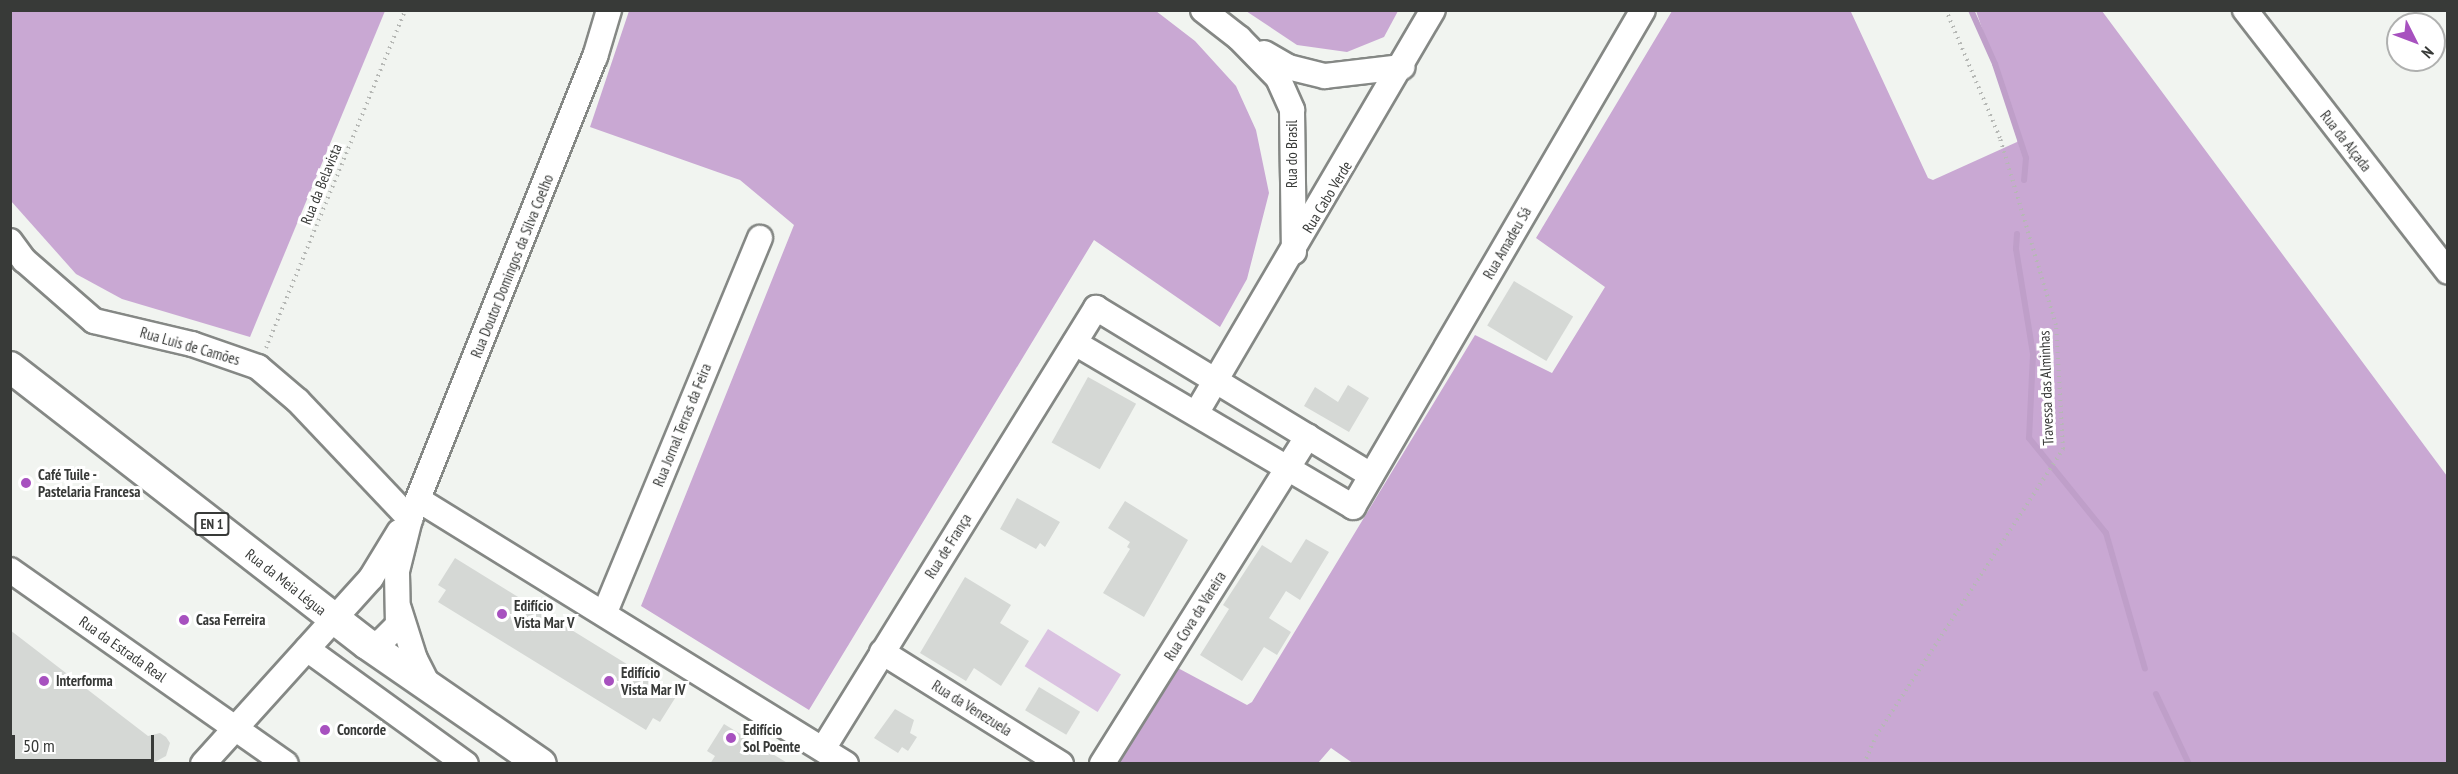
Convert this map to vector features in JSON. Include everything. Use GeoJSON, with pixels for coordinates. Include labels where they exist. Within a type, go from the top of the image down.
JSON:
{"type":"FeatureCollection","features":[{"type":"Feature","properties":{"kind":"main road","name":"Rua da Meia Légua"},"geometry":{"type":"LineString","coordinates":[[10,367],[289,583],[338,612],[368,644],[541,764]]}},
{"type":"Feature","properties":{"kind":"street","name":"Rua Doutor Domingos da Silva Coelho"},"geometry":{"type":"LineString","coordinates":[[429,687],[415,659],[399,609],[397,571],[414,509],[595,57],[609,10]]}},
{"type":"Feature","properties":{"kind":"street","name":"Rua do Brasil"},"geometry":{"type":"LineString","coordinates":[[1203,10],[1239,38],[1288,67],[1325,76],[1402,67]]}},
{"type":"Feature","properties":{"kind":"street","name":"Rua Cabo Verde"},"geometry":{"type":"LineString","coordinates":[[1197,412],[1294,252],[1433,10]]}},
{"type":"Feature","properties":{"kind":"street","name":"Rua Amadeu Sá"},"geometry":{"type":"LineString","coordinates":[[1288,468],[1353,507],[1643,10]]}},
{"type":"Feature","properties":{"kind":"street","name":"Rua da Alçada"},"geometry":{"type":"LineString","coordinates":[[2245,10],[2448,272]]}},
{"type":"Feature","properties":{"kind":"street","name":"Rua do Brasil"},"geometry":{"type":"LineString","coordinates":[[1239,38],[1278,78],[1292,110],[1294,252]]}},
{"type":"Feature","properties":{"kind":"street","name":"Rua Jornal Terras da Feira"},"geometry":{"type":"LineString","coordinates":[[605,612],[759,237]]}},
{"type":"Feature","properties":{"kind":"street","name":"Rua Luis de Camões"},"geometry":{"type":"LineString","coordinates":[[10,242],[24,260],[94,321],[192,344],[258,367],[414,509],[605,612],[846,764]]}},
{"type":"Feature","properties":{"kind":"street","name":"Rua de França"},"geometry":{"type":"LineString","coordinates":[[823,749],[1096,308],[1217,381]]}},
{"type":"Feature","properties":{"kind":"street"},"geometry":{"type":"LineString","coordinates":[[1075,343],[1197,412],[1288,468]]}},
{"type":"Feature","properties":{"kind":"street"},"geometry":{"type":"LineString","coordinates":[[1217,381],[1371,475]]}},
{"type":"Feature","properties":{"kind":"street","name":"Rua Cova da Vareira"},"geometry":{"type":"LineString","coordinates":[[1102,764],[1308,436]]}},
{"type":"Feature","properties":{"kind":"street","name":"Rua Doutor Domingos da Silva Coelho"},"geometry":{"type":"LineString","coordinates":[[338,612],[371,578],[414,509]]}},
{"type":"Feature","properties":{"kind":"street","name":"Rua da Estrada Real"},"geometry":{"type":"LineString","coordinates":[[10,570],[286,764]]}},
{"type":"Feature","properties":{"kind":"street","name":"Rua Doutor Domingos da Silva Coelho"},"geometry":{"type":"LineString","coordinates":[[338,612],[363,590],[375,588],[389,595],[399,609],[393,633],[381,642],[368,644]]}},
{"type":"Feature","properties":{"kind":"street"},"geometry":{"type":"LineString","coordinates":[[203,764],[338,612]]}},
{"type":"Feature","properties":{"kind":"street"},"geometry":{"type":"LineString","coordinates":[[307,649],[466,764]]}},
{"type":"Feature","properties":{"kind":"street","name":"Rua da Venezuela"},"geometry":{"type":"LineString","coordinates":[[882,652],[1061,764]]}},
{"type":"Feature","properties":{"kind":"path","name":"Rua da Belavista"},"geometry":{"type":"LineString","coordinates":[[258,367],[405,10]]}},
{"type":"Feature","properties":{"kind":"path","name":"Travessa das Alminhas"},"geometry":{"type":"LineString","coordinates":[[1864,764],[1876,736],[2063,449],[2056,325],[2000,138],[1946,10]]}},
{"type":"Feature","properties":{"kind":"shaded area"},"geometry":{"type":"Polygon","coordinates":[[[11,10],[385,11],[250,337],[122,299],[76,274],[11,201],[11,10]]]}},
{"type":"Feature","properties":{"kind":"shaded area"},"geometry":{"type":"Polygon","coordinates":[[[629,11],[1156,11],[1195,41],[1236,86],[1256,130],[1269,193],[1247,279],[1220,327],[1094,240],[809,710],[641,606],[794,225],[740,180],[590,127],[629,11]]]}},
{"type":"Feature","properties":{"kind":"shaded area"},"geometry":{"type":"Polygon","coordinates":[[[1246,11],[1398,11],[1384,37],[1347,52],[1297,45],[1246,11]]]}},
{"type":"Feature","properties":{"kind":"shaded area"},"geometry":{"type":"Polygon","coordinates":[[[1672,11],[1851,12],[1928,178],[1933,180],[2017,142],[2020,137],[1976,11],[2102,11],[2447,476],[2447,763],[1354,764],[1331,748],[1318,763],[1112,764],[1176,667],[1247,705],[1252,702],[1475,335],[1552,373],[1605,287],[1536,238],[1672,11]]]}},
{"type":"Feature","properties":{"kind":"shaded area"},"geometry":{"type":"Polygon","coordinates":[[[1048,629],[1121,675],[1098,712],[1025,666],[1048,629]]]}},
{"type":"Feature","properties":{"kind":"building"},"geometry":{"type":"Polygon","coordinates":[[[1514,281],[1573,317],[1546,361],[1487,326],[1514,281]]]}},
{"type":"Feature","properties":{"kind":"building"},"geometry":{"type":"Polygon","coordinates":[[[1088,377],[1136,404],[1100,469],[1052,443],[1088,377]]]}},
{"type":"Feature","properties":{"kind":"building"},"geometry":{"type":"Polygon","coordinates":[[[1348,385],[1369,398],[1349,432],[1304,406],[1315,387],[1338,402],[1348,385]]]}},
{"type":"Feature","properties":{"kind":"building"},"geometry":{"type":"Polygon","coordinates":[[[1017,498],[1060,522],[1045,547],[1040,543],[1036,549],[1000,529],[1017,498]]]}},
{"type":"Feature","properties":{"kind":"building"},"geometry":{"type":"Polygon","coordinates":[[[1125,501],[1188,540],[1144,617],[1103,593],[1130,549],[1127,547],[1130,542],[1108,528],[1125,501]]]}},
{"type":"Feature","properties":{"kind":"building"},"geometry":{"type":"Polygon","coordinates":[[[1306,539],[1329,552],[1300,600],[1286,591],[1269,618],[1291,632],[1277,655],[1264,647],[1242,681],[1200,655],[1229,609],[1223,605],[1262,545],[1291,563],[1306,539]]]}},
{"type":"Feature","properties":{"kind":"building"},"geometry":{"type":"Polygon","coordinates":[[[455,558],[677,695],[660,722],[653,718],[646,730],[438,602],[446,590],[438,585],[455,558]]]}},
{"type":"Feature","properties":{"kind":"building"},"geometry":{"type":"Polygon","coordinates":[[[965,577],[1011,605],[1000,623],[1029,641],[1001,686],[974,668],[966,681],[920,653],[965,577]]]}},
{"type":"Feature","properties":{"kind":"building","name":"Interforma"},"geometry":{"type":"Polygon","coordinates":[[[10,630],[148,736],[160,733],[166,737],[170,743],[166,756],[151,764],[10,764],[10,630]]]}},
{"type":"Feature","properties":{"kind":"building"},"geometry":{"type":"Polygon","coordinates":[[[1039,687],[1080,712],[1066,735],[1025,710],[1039,687]]]}},
{"type":"Feature","properties":{"kind":"building"},"geometry":{"type":"Polygon","coordinates":[[[895,709],[914,720],[910,733],[917,737],[908,751],[902,747],[898,753],[874,738],[895,709]]]}},
{"type":"Feature","properties":{"kind":"building","name":"Edifício Sol Poente"},"geometry":{"type":"Polygon","coordinates":[[[724,724],[789,764],[710,764],[715,756],[707,751],[724,724]]]}},
{"type":"Feature","properties":{"kind":"waterway"},"geometry":{"type":"LineString","coordinates":[[1971,10],[1995,64],[2026,158],[2024,180]]}},
{"type":"Feature","properties":{"kind":"waterway"},"geometry":{"type":"LineString","coordinates":[[2017,234],[2016,249],[2033,354],[2029,438],[2106,533],[2145,669]]}},
{"type":"Feature","properties":{"kind":"waterway"},"geometry":{"type":"LineString","coordinates":[[2156,694],[2189,764]]}},
{"type":"Feature","properties":{"kind":"place","name":"Café Tuile - Pastelaria Francesa"},"geometry":{"type":"Point","coordinates":[26,483]}},
{"type":"Feature","properties":{"kind":"place","name":"Edifício Vista Mar V"},"geometry":{"type":"Point","coordinates":[502,614]}},
{"type":"Feature","properties":{"kind":"place","name":"Casa Ferreira"},"geometry":{"type":"Point","coordinates":[184,620]}},
{"type":"Feature","properties":{"kind":"place","name":"Interforma"},"geometry":{"type":"Point","coordinates":[44,681]}},
{"type":"Feature","properties":{"kind":"place","name":"Edifício Vista Mar IV"},"geometry":{"type":"Point","coordinates":[609,681]}},
{"type":"Feature","properties":{"kind":"place","name":"Concorde"},"geometry":{"type":"Point","coordinates":[325,730]}},
{"type":"Feature","properties":{"kind":"place","name":"Edifício Sol Poente"},"geometry":{"type":"Point","coordinates":[731,738]}}]}
